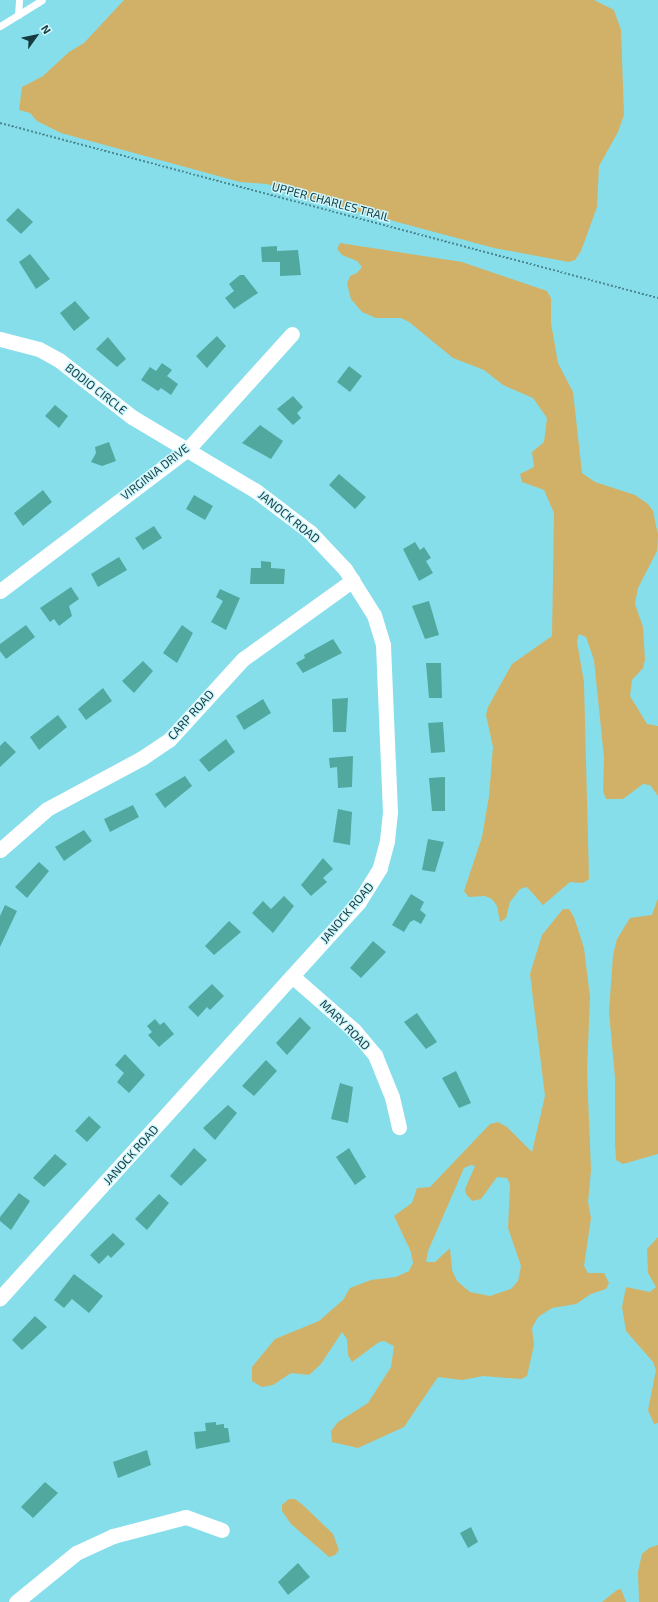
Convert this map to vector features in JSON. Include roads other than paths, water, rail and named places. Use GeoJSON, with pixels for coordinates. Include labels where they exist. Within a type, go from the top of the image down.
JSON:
{"type":"FeatureCollection","features":[{"type":"Feature","properties":{"kind":"street","name":"VIRGINIA DRIVE"},"geometry":{"type":"LineString","coordinates":[[0,591],[188,449],[292,334]]}},
{"type":"Feature","properties":{"kind":"street","name":"BODIO CIRCLE"},"geometry":{"type":"LineString","coordinates":[[0,339],[33,347],[52,357],[132,417],[188,449]]}},
{"type":"Feature","properties":{"kind":"street","name":"JANOCK ROAD"},"geometry":{"type":"LineString","coordinates":[[0,1298],[365,894],[380,868],[387,841],[390,812],[383,645],[374,614],[353,580],[329,551],[296,520],[256,491],[188,449]]}},
{"type":"Feature","properties":{"kind":"street","name":"CARP ROAD"},"geometry":{"type":"LineString","coordinates":[[0,850],[47,809],[142,758],[169,740],[243,659],[353,580]]}},
{"type":"Feature","properties":{"kind":"street","name":"MARY ROAD"},"geometry":{"type":"LineString","coordinates":[[292,976],[354,1030],[375,1055],[392,1097],[399,1128]]}},
{"type":"Feature","properties":{"kind":"street"},"geometry":{"type":"LineString","coordinates":[[16,1602],[76,1553],[113,1536],[186,1517],[222,1530]]}},
{"type":"Feature","properties":{"kind":"lane"},"geometry":{"type":"LineString","coordinates":[[18,15],[19,0]]}},
{"type":"Feature","properties":{"kind":"lane"},"geometry":{"type":"LineString","coordinates":[[0,26],[42,0]]}}]}
